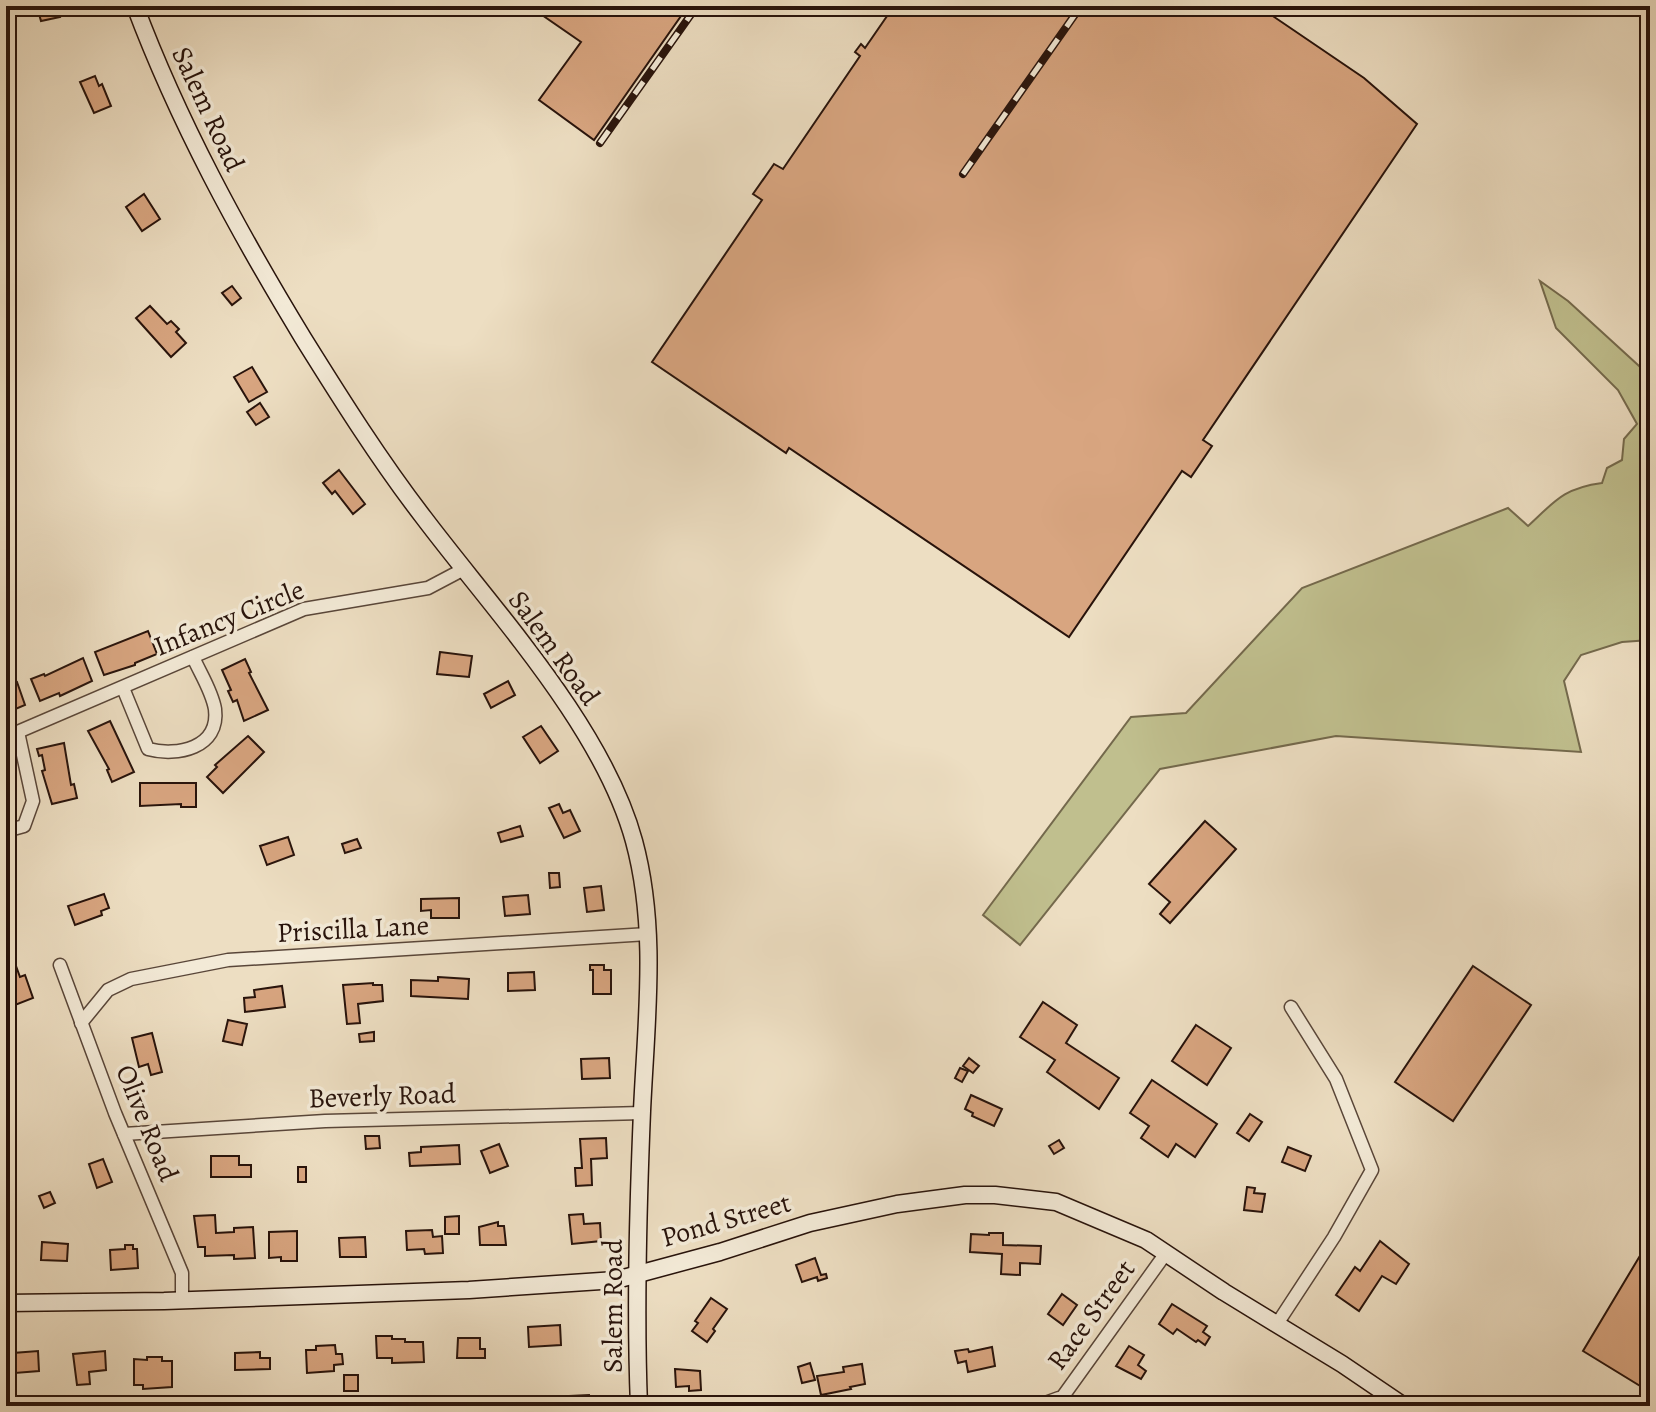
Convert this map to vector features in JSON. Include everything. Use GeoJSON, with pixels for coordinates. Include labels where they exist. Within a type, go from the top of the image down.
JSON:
{"type":"FeatureCollection","features":[{"type":"Feature","properties":{"kind":"main road","name":"Salem Road"},"geometry":{"type":"LineString","coordinates":[[135,6],[189,136],[275,292],[344,405],[425,520],[555,689],[615,785],[641,868],[648,934],[642,1113],[639,1406]]}},
{"type":"Feature","properties":{"kind":"main road","name":"Pond Street"},"geometry":{"type":"LineString","coordinates":[[6,1303],[469,1290],[616,1280],[720,1252],[810,1223],[897,1204],[965,1195],[995,1195],[1056,1202],[1146,1240],[1404,1406]]}},
{"type":"Feature","properties":{"kind":"street","name":"Infancy Circle"},"geometry":{"type":"LineString","coordinates":[[6,831],[24,826],[33,801],[12,735],[304,609],[428,588],[464,569]]}},
{"type":"Feature","properties":{"kind":"street"},"geometry":{"type":"LineString","coordinates":[[123,688],[148,749],[163,753],[190,750],[210,734],[215,709],[193,657]]}},
{"type":"Feature","properties":{"kind":"street","name":"Priscilla Lane"},"geometry":{"type":"LineString","coordinates":[[81,1023],[108,990],[131,979],[228,960],[648,934]]}},
{"type":"Feature","properties":{"kind":"street","name":"Olive Road"},"geometry":{"type":"LineString","coordinates":[[60,965],[124,1134],[182,1273],[182,1300]]}},
{"type":"Feature","properties":{"kind":"street"},"geometry":{"type":"LineString","coordinates":[[1277,1324],[1334,1237],[1372,1170],[1336,1079],[1291,1007]]}},
{"type":"Feature","properties":{"kind":"street","name":"Beverly Road"},"geometry":{"type":"LineString","coordinates":[[124,1134],[325,1121],[642,1113]]}},
{"type":"Feature","properties":{"kind":"street","name":"Race Street"},"geometry":{"type":"LineString","coordinates":[[1057,1402],[1166,1253]]}},
{"type":"Feature","properties":{"kind":"street"},"geometry":{"type":"LineString","coordinates":[[1037,1406],[1057,1402]]}},
{"type":"Feature","properties":{"kind":"shaded area"},"geometry":{"type":"Polygon","coordinates":[[[1540,281],[1568,301],[1650,376],[1650,640],[1622,642],[1581,655],[1564,681],[1581,752],[1336,736],[1160,769],[1020,945],[983,915],[1131,717],[1186,713],[1302,588],[1508,508],[1528,526],[1569,492],[1602,483],[1607,468],[1622,460],[1624,439],[1637,424],[1618,390],[1556,328],[1540,281]]]}},
{"type":"Feature","properties":{"kind":"building"},"geometry":{"type":"Polygon","coordinates":[[[32,6],[57,6],[60,17],[41,21],[37,7],[32,6]]]}},
{"type":"Feature","properties":{"kind":"building"},"geometry":{"type":"Polygon","coordinates":[[[529,6],[688,6],[594,140],[539,100],[581,42],[529,6]]]}},
{"type":"Feature","properties":{"kind":"building"},"geometry":{"type":"Polygon","coordinates":[[[894,6],[1258,6],[1364,78],[1417,124],[1203,440],[1212,446],[1191,477],[1182,471],[1069,637],[789,448],[786,453],[652,362],[762,200],[753,194],[774,164],[783,169],[860,56],[855,52],[861,44],[865,48],[894,6]]]}},
{"type":"Feature","properties":{"kind":"building"},"geometry":{"type":"Polygon","coordinates":[[[95,76],[99,86],[102,84],[111,106],[94,113],[80,82],[95,76]]]}},
{"type":"Feature","properties":{"kind":"building"},"geometry":{"type":"Polygon","coordinates":[[[144,194],[160,219],[142,231],[126,207],[144,194]]]}},
{"type":"Feature","properties":{"kind":"building"},"geometry":{"type":"Polygon","coordinates":[[[232,286],[241,298],[232,305],[222,293],[232,286]]]}},
{"type":"Feature","properties":{"kind":"building"},"geometry":{"type":"Polygon","coordinates":[[[150,306],[167,324],[171,321],[179,329],[176,332],[186,343],[171,357],[136,318],[150,306]]]}},
{"type":"Feature","properties":{"kind":"building"},"geometry":{"type":"Polygon","coordinates":[[[252,367],[267,392],[249,402],[234,377],[252,367]]]}},
{"type":"Feature","properties":{"kind":"building"},"geometry":{"type":"Polygon","coordinates":[[[260,403],[269,417],[256,425],[247,412],[260,403]]]}},
{"type":"Feature","properties":{"kind":"building"},"geometry":{"type":"Polygon","coordinates":[[[339,470],[365,504],[353,514],[335,491],[332,494],[323,483],[339,470]]]}},
{"type":"Feature","properties":{"kind":"building"},"geometry":{"type":"Polygon","coordinates":[[[148,631],[157,654],[104,675],[95,652],[148,631]]]}},
{"type":"Feature","properties":{"kind":"building"},"geometry":{"type":"Polygon","coordinates":[[[440,652],[472,656],[469,677],[437,674],[440,652]]]}},
{"type":"Feature","properties":{"kind":"building"},"geometry":{"type":"Polygon","coordinates":[[[83,658],[92,681],[60,696],[59,693],[40,701],[31,679],[45,676],[83,658]]]}},
{"type":"Feature","properties":{"kind":"building"},"geometry":{"type":"Polygon","coordinates":[[[245,659],[268,710],[244,721],[237,700],[233,702],[228,691],[231,690],[222,670],[245,659]]]}},
{"type":"Feature","properties":{"kind":"building"},"geometry":{"type":"Polygon","coordinates":[[[508,681],[515,695],[491,708],[484,694],[508,681]]]}},
{"type":"Feature","properties":{"kind":"building"},"geometry":{"type":"Polygon","coordinates":[[[17,682],[25,705],[6,713],[6,687],[17,682]]]}},
{"type":"Feature","properties":{"kind":"building"},"geometry":{"type":"Polygon","coordinates":[[[110,721],[134,772],[112,782],[109,769],[88,731],[110,721]]]}},
{"type":"Feature","properties":{"kind":"building"},"geometry":{"type":"Polygon","coordinates":[[[541,726],[558,751],[540,763],[523,737],[541,726]]]}},
{"type":"Feature","properties":{"kind":"building"},"geometry":{"type":"Polygon","coordinates":[[[248,736],[264,752],[223,793],[207,777],[217,767],[215,765],[248,736]]]}},
{"type":"Feature","properties":{"kind":"building"},"geometry":{"type":"Polygon","coordinates":[[[64,743],[71,785],[74,784],[77,798],[52,804],[42,771],[45,770],[42,755],[39,756],[37,749],[64,743]]]}},
{"type":"Feature","properties":{"kind":"building"},"geometry":{"type":"Polygon","coordinates":[[[140,783],[196,783],[196,807],[181,807],[181,804],[140,806],[140,783]]]}},
{"type":"Feature","properties":{"kind":"building"},"geometry":{"type":"Polygon","coordinates":[[[559,804],[563,813],[570,810],[580,831],[564,838],[549,808],[559,804]]]}},
{"type":"Feature","properties":{"kind":"building"},"geometry":{"type":"Polygon","coordinates":[[[1205,821],[1236,849],[1170,923],[1160,914],[1170,902],[1149,884],[1205,821]]]}},
{"type":"Feature","properties":{"kind":"building"},"geometry":{"type":"Polygon","coordinates":[[[520,826],[523,836],[501,842],[498,833],[520,826]]]}},
{"type":"Feature","properties":{"kind":"building"},"geometry":{"type":"Polygon","coordinates":[[[288,837],[294,855],[267,865],[260,846],[288,837]]]}},
{"type":"Feature","properties":{"kind":"building"},"geometry":{"type":"Polygon","coordinates":[[[357,839],[361,848],[345,853],[342,844],[357,839]]]}},
{"type":"Feature","properties":{"kind":"building"},"geometry":{"type":"Polygon","coordinates":[[[549,873],[559,873],[560,887],[550,888],[549,873]]]}},
{"type":"Feature","properties":{"kind":"building"},"geometry":{"type":"Polygon","coordinates":[[[601,886],[604,910],[587,912],[584,888],[601,886]]]}},
{"type":"Feature","properties":{"kind":"building"},"geometry":{"type":"Polygon","coordinates":[[[104,894],[109,908],[101,911],[102,915],[75,925],[68,906],[104,894]]]}},
{"type":"Feature","properties":{"kind":"building"},"geometry":{"type":"Polygon","coordinates":[[[528,895],[530,914],[505,916],[503,897],[528,895]]]}},
{"type":"Feature","properties":{"kind":"building"},"geometry":{"type":"Polygon","coordinates":[[[459,898],[459,918],[431,918],[431,910],[421,911],[421,899],[459,898]]]}},
{"type":"Feature","properties":{"kind":"building"},"geometry":{"type":"Polygon","coordinates":[[[590,965],[604,965],[604,970],[611,970],[611,994],[593,994],[593,970],[590,970],[590,965]]]}},
{"type":"Feature","properties":{"kind":"building"},"geometry":{"type":"Polygon","coordinates":[[[16,966],[20,977],[25,975],[33,998],[15,1005],[6,981],[6,970],[16,966]]]}},
{"type":"Feature","properties":{"kind":"building"},"geometry":{"type":"Polygon","coordinates":[[[1473,966],[1531,1005],[1453,1121],[1395,1082],[1473,966]]]}},
{"type":"Feature","properties":{"kind":"building"},"geometry":{"type":"Polygon","coordinates":[[[534,972],[535,990],[508,991],[508,973],[534,972]]]}},
{"type":"Feature","properties":{"kind":"building"},"geometry":{"type":"Polygon","coordinates":[[[438,977],[469,979],[468,999],[411,996],[411,980],[438,981],[438,977]]]}},
{"type":"Feature","properties":{"kind":"building"},"geometry":{"type":"Polygon","coordinates":[[[343,985],[382,985],[383,1001],[358,1004],[360,1023],[347,1024],[343,985]]]}},
{"type":"Feature","properties":{"kind":"building"},"geometry":{"type":"Polygon","coordinates":[[[282,986],[285,1007],[245,1012],[244,998],[255,997],[254,990],[282,986]]]}},
{"type":"Feature","properties":{"kind":"building"},"geometry":{"type":"Polygon","coordinates":[[[1043,1002],[1077,1025],[1066,1043],[1119,1078],[1099,1109],[1047,1072],[1055,1060],[1020,1037],[1043,1002]]]}},
{"type":"Feature","properties":{"kind":"building"},"geometry":{"type":"Polygon","coordinates":[[[228,1020],[247,1024],[242,1045],[223,1041],[228,1020]]]}},
{"type":"Feature","properties":{"kind":"building"},"geometry":{"type":"Polygon","coordinates":[[[1196,1025],[1231,1048],[1207,1085],[1172,1061],[1196,1025]]]}},
{"type":"Feature","properties":{"kind":"building"},"geometry":{"type":"Polygon","coordinates":[[[374,1032],[374,1041],[360,1042],[359,1034],[374,1032]]]}},
{"type":"Feature","properties":{"kind":"building"},"geometry":{"type":"Polygon","coordinates":[[[152,1033],[162,1072],[151,1075],[148,1064],[139,1067],[132,1038],[152,1033]]]}},
{"type":"Feature","properties":{"kind":"building"},"geometry":{"type":"Polygon","coordinates":[[[609,1058],[610,1078],[582,1079],[581,1059],[609,1058]]]}},
{"type":"Feature","properties":{"kind":"building"},"geometry":{"type":"Polygon","coordinates":[[[969,1058],[979,1066],[973,1073],[963,1066],[969,1058]]]}},
{"type":"Feature","properties":{"kind":"building"},"geometry":{"type":"Polygon","coordinates":[[[960,1068],[968,1071],[962,1082],[955,1078],[960,1068]]]}},
{"type":"Feature","properties":{"kind":"building"},"geometry":{"type":"Polygon","coordinates":[[[1152,1080],[1217,1124],[1195,1157],[1176,1144],[1168,1157],[1141,1138],[1149,1126],[1130,1113],[1152,1080]]]}},
{"type":"Feature","properties":{"kind":"building"},"geometry":{"type":"Polygon","coordinates":[[[971,1095],[1002,1109],[994,1126],[972,1116],[973,1113],[965,1109],[971,1095]]]}},
{"type":"Feature","properties":{"kind":"building"},"geometry":{"type":"Polygon","coordinates":[[[1250,1114],[1262,1122],[1249,1141],[1237,1133],[1250,1114]]]}},
{"type":"Feature","properties":{"kind":"building"},"geometry":{"type":"Polygon","coordinates":[[[365,1136],[379,1136],[380,1148],[366,1149],[365,1136]]]}},
{"type":"Feature","properties":{"kind":"building"},"geometry":{"type":"Polygon","coordinates":[[[606,1138],[607,1158],[591,1159],[592,1185],[576,1186],[575,1168],[582,1168],[580,1139],[606,1138]]]}},
{"type":"Feature","properties":{"kind":"building"},"geometry":{"type":"Polygon","coordinates":[[[1059,1140],[1064,1148],[1054,1154],[1049,1146],[1059,1140]]]}},
{"type":"Feature","properties":{"kind":"building"},"geometry":{"type":"Polygon","coordinates":[[[499,1144],[508,1166],[490,1173],[481,1151],[499,1144]]]}},
{"type":"Feature","properties":{"kind":"building"},"geometry":{"type":"Polygon","coordinates":[[[459,1145],[460,1164],[410,1166],[409,1153],[421,1152],[421,1147],[459,1145]]]}},
{"type":"Feature","properties":{"kind":"building"},"geometry":{"type":"Polygon","coordinates":[[[1288,1147],[1311,1156],[1305,1171],[1282,1162],[1288,1147]]]}},
{"type":"Feature","properties":{"kind":"building"},"geometry":{"type":"Polygon","coordinates":[[[211,1156],[239,1156],[239,1165],[251,1165],[251,1177],[211,1177],[211,1156]]]}},
{"type":"Feature","properties":{"kind":"building"},"geometry":{"type":"Polygon","coordinates":[[[103,1159],[112,1182],[97,1188],[89,1164],[103,1159]]]}},
{"type":"Feature","properties":{"kind":"building"},"geometry":{"type":"Polygon","coordinates":[[[298,1167],[306,1167],[306,1182],[298,1182],[298,1167]]]}},
{"type":"Feature","properties":{"kind":"building"},"geometry":{"type":"Polygon","coordinates":[[[1247,1187],[1255,1188],[1254,1193],[1265,1194],[1262,1212],[1244,1210],[1247,1187]]]}},
{"type":"Feature","properties":{"kind":"building"},"geometry":{"type":"Polygon","coordinates":[[[50,1192],[55,1203],[44,1208],[39,1196],[50,1192]]]}},
{"type":"Feature","properties":{"kind":"building"},"geometry":{"type":"Polygon","coordinates":[[[583,1214],[584,1224],[600,1223],[601,1241],[572,1244],[569,1215],[583,1214]]]}},
{"type":"Feature","properties":{"kind":"building"},"geometry":{"type":"Polygon","coordinates":[[[215,1215],[216,1233],[253,1227],[255,1258],[205,1256],[205,1247],[198,1247],[194,1216],[215,1215]]]}},
{"type":"Feature","properties":{"kind":"building"},"geometry":{"type":"Polygon","coordinates":[[[459,1216],[459,1234],[445,1234],[445,1217],[459,1216]]]}},
{"type":"Feature","properties":{"kind":"building"},"geometry":{"type":"Polygon","coordinates":[[[498,1222],[498,1226],[504,1226],[506,1245],[480,1245],[479,1227],[498,1222]]]}},
{"type":"Feature","properties":{"kind":"building"},"geometry":{"type":"Polygon","coordinates":[[[432,1230],[433,1237],[442,1236],[443,1253],[425,1254],[424,1249],[407,1250],[406,1231],[432,1230]]]}},
{"type":"Feature","properties":{"kind":"building"},"geometry":{"type":"Polygon","coordinates":[[[297,1231],[297,1261],[269,1258],[269,1232],[297,1231]]]}},
{"type":"Feature","properties":{"kind":"building"},"geometry":{"type":"Polygon","coordinates":[[[1003,1233],[1003,1245],[1041,1246],[1040,1264],[1020,1263],[1020,1275],[1001,1274],[1002,1254],[970,1252],[971,1234],[1003,1233]]]}},
{"type":"Feature","properties":{"kind":"building"},"geometry":{"type":"Polygon","coordinates":[[[365,1237],[366,1257],[340,1257],[339,1238],[365,1237]]]}},
{"type":"Feature","properties":{"kind":"building"},"geometry":{"type":"Polygon","coordinates":[[[1650,1239],[1650,1392],[1583,1351],[1650,1239]]]}},
{"type":"Feature","properties":{"kind":"building"},"geometry":{"type":"Polygon","coordinates":[[[1380,1241],[1409,1264],[1396,1284],[1382,1276],[1359,1311],[1336,1295],[1355,1267],[1360,1271],[1380,1241]]]}},
{"type":"Feature","properties":{"kind":"building"},"geometry":{"type":"Polygon","coordinates":[[[42,1242],[68,1244],[67,1261],[41,1260],[42,1242]]]}},
{"type":"Feature","properties":{"kind":"building"},"geometry":{"type":"Polygon","coordinates":[[[125,1245],[133,1245],[133,1249],[137,1249],[138,1268],[111,1270],[110,1250],[125,1249],[125,1245]]]}},
{"type":"Feature","properties":{"kind":"building"},"geometry":{"type":"Polygon","coordinates":[[[815,1258],[821,1275],[826,1274],[827,1278],[818,1281],[817,1277],[802,1282],[796,1265],[815,1258]]]}},
{"type":"Feature","properties":{"kind":"building"},"geometry":{"type":"Polygon","coordinates":[[[1062,1294],[1077,1305],[1063,1325],[1048,1314],[1062,1294]]]}},
{"type":"Feature","properties":{"kind":"building"},"geometry":{"type":"Polygon","coordinates":[[[711,1298],[727,1309],[707,1342],[692,1331],[711,1298]]]}},
{"type":"Feature","properties":{"kind":"building"},"geometry":{"type":"Polygon","coordinates":[[[1172,1304],[1207,1326],[1203,1332],[1210,1337],[1205,1345],[1177,1329],[1173,1334],[1159,1324],[1172,1304]]]}},
{"type":"Feature","properties":{"kind":"building"},"geometry":{"type":"Polygon","coordinates":[[[560,1325],[561,1345],[529,1347],[528,1327],[560,1325]]]}},
{"type":"Feature","properties":{"kind":"building"},"geometry":{"type":"Polygon","coordinates":[[[376,1336],[423,1342],[424,1362],[392,1363],[392,1358],[377,1358],[376,1336]]]}},
{"type":"Feature","properties":{"kind":"building"},"geometry":{"type":"Polygon","coordinates":[[[458,1338],[480,1338],[480,1349],[485,1349],[485,1358],[457,1358],[458,1338]]]}},
{"type":"Feature","properties":{"kind":"building"},"geometry":{"type":"Polygon","coordinates":[[[335,1345],[336,1354],[342,1354],[343,1364],[334,1365],[334,1371],[307,1373],[306,1350],[335,1345]]]}},
{"type":"Feature","properties":{"kind":"building"},"geometry":{"type":"Polygon","coordinates":[[[1129,1346],[1144,1355],[1138,1365],[1146,1371],[1141,1379],[1116,1366],[1129,1346]]]}},
{"type":"Feature","properties":{"kind":"building"},"geometry":{"type":"Polygon","coordinates":[[[992,1347],[995,1366],[968,1372],[966,1361],[958,1363],[955,1351],[968,1349],[969,1352],[992,1347]]]}},
{"type":"Feature","properties":{"kind":"building"},"geometry":{"type":"Polygon","coordinates":[[[38,1351],[39,1371],[15,1373],[13,1353],[38,1351]]]}},
{"type":"Feature","properties":{"kind":"building"},"geometry":{"type":"Polygon","coordinates":[[[105,1351],[106,1370],[89,1372],[90,1384],[77,1385],[73,1354],[105,1351]]]}},
{"type":"Feature","properties":{"kind":"building"},"geometry":{"type":"Polygon","coordinates":[[[260,1352],[260,1358],[270,1358],[270,1369],[235,1370],[235,1353],[260,1352]]]}},
{"type":"Feature","properties":{"kind":"building"},"geometry":{"type":"Polygon","coordinates":[[[147,1357],[172,1361],[172,1387],[143,1389],[143,1385],[134,1385],[134,1359],[147,1360],[147,1357]]]}},
{"type":"Feature","properties":{"kind":"building"},"geometry":{"type":"Polygon","coordinates":[[[810,1363],[815,1380],[802,1383],[798,1367],[810,1363]]]}},
{"type":"Feature","properties":{"kind":"building"},"geometry":{"type":"Polygon","coordinates":[[[862,1364],[865,1384],[821,1395],[817,1376],[844,1372],[843,1367],[862,1364]]]}},
{"type":"Feature","properties":{"kind":"building"},"geometry":{"type":"Polygon","coordinates":[[[675,1369],[700,1371],[701,1390],[689,1391],[689,1386],[676,1387],[675,1369]]]}},
{"type":"Feature","properties":{"kind":"building"},"geometry":{"type":"Polygon","coordinates":[[[344,1375],[358,1375],[358,1391],[344,1391],[344,1375]]]}},
{"type":"Feature","properties":{"kind":"building"},"geometry":{"type":"Polygon","coordinates":[[[589,1395],[590,1406],[571,1406],[570,1396],[589,1395]]]}},
{"type":"Feature","properties":{"kind":"railway"},"geometry":{"type":"LineString","coordinates":[[600,143],[697,6]]}},
{"type":"Feature","properties":{"kind":"railway"},"geometry":{"type":"LineString","coordinates":[[963,174],[1081,6]]}}]}
